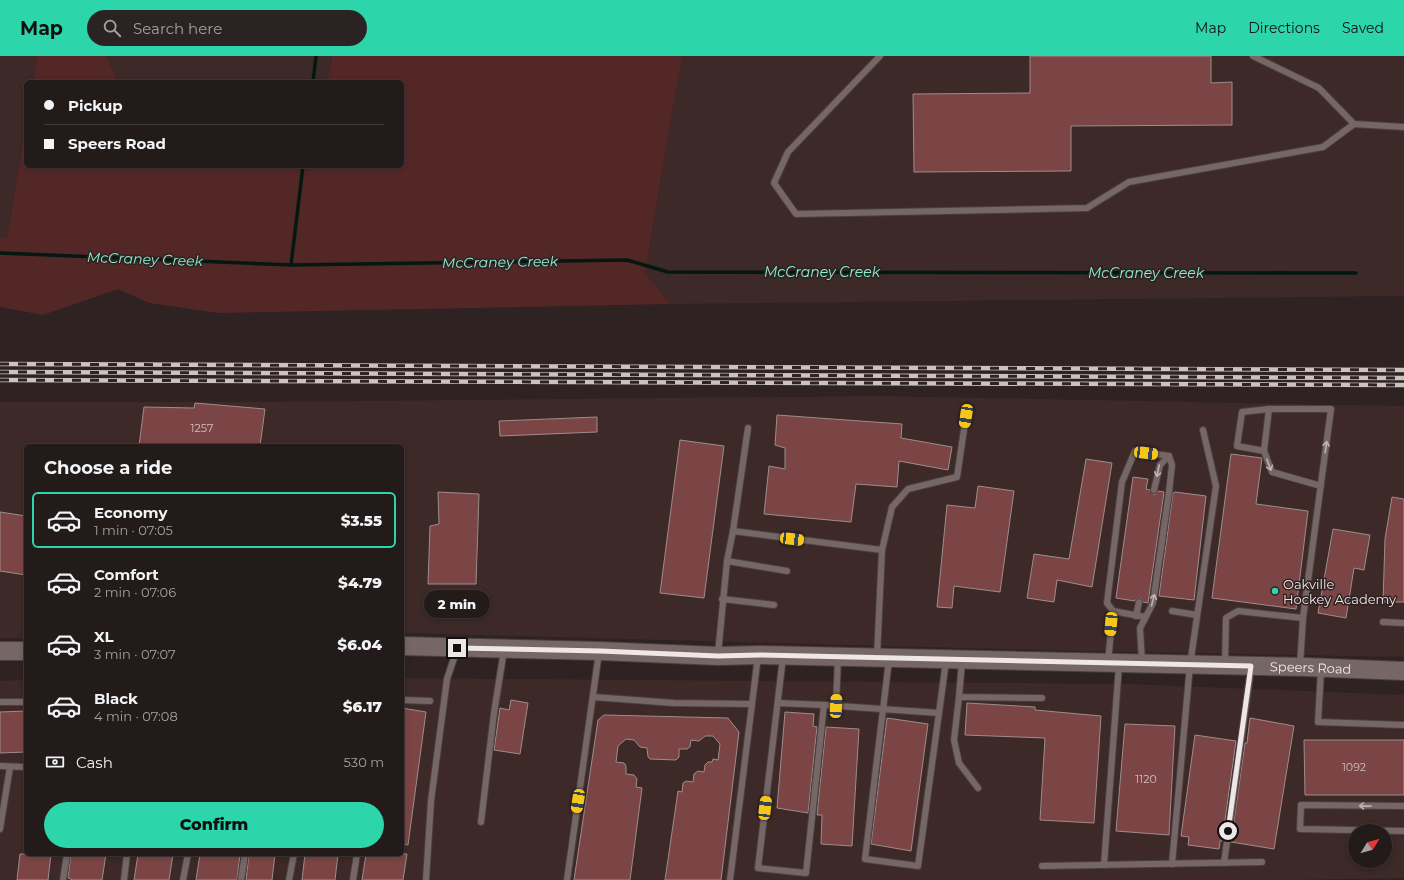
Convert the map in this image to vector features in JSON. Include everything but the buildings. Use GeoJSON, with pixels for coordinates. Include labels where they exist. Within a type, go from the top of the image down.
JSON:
{"type":"FeatureCollection","features":[{"type":"Feature","properties":{"kind":"main road","name":"Speers Road"},"geometry":{"type":"LineString","coordinates":[[404,646],[600,651],[718,656],[838,656],[1300,667],[1404,671]]}},
{"type":"Feature","properties":{"kind":"main road"},"geometry":{"type":"LineString","coordinates":[[0,652],[24,651]]}},
{"type":"Feature","properties":{"kind":"lane"},"geometry":{"type":"LineString","coordinates":[[880,56],[788,152],[774,184],[796,214],[1087,208],[1130,182],[1323,147],[1354,124],[1404,127]]}},
{"type":"Feature","properties":{"kind":"lane"},"geometry":{"type":"LineString","coordinates":[[1253,56],[1319,88],[1354,124]]}},
{"type":"Feature","properties":{"kind":"lane"},"geometry":{"type":"LineString","coordinates":[[1269,409],[1264,451],[1272,472],[1321,486]]}},
{"type":"Feature","properties":{"kind":"lane"},"geometry":{"type":"LineString","coordinates":[[1264,451],[1238,446],[1242,412],[1269,409],[1331,409],[1303,618],[1300,667]]}},
{"type":"Feature","properties":{"kind":"lane"},"geometry":{"type":"LineString","coordinates":[[954,659],[939,713],[918,866],[865,859],[883,709],[882,550],[892,507],[908,489],[956,478],[966,416]]}},
{"type":"Feature","properties":{"kind":"lane"},"geometry":{"type":"LineString","coordinates":[[718,656],[722,599],[748,428]]}},
{"type":"Feature","properties":{"kind":"lane"},"geometry":{"type":"LineString","coordinates":[[1172,864],[1190,665],[1216,486],[1203,430]]}},
{"type":"Feature","properties":{"kind":"lane"},"geometry":{"type":"LineString","coordinates":[[1104,865],[1114,663],[1112,611],[1107,603],[1122,482],[1134,452],[1169,456]]}},
{"type":"Feature","properties":{"kind":"lane"},"geometry":{"type":"LineString","coordinates":[[1154,490],[1160,465],[1169,456]]}},
{"type":"Feature","properties":{"kind":"lane"},"geometry":{"type":"LineString","coordinates":[[1142,664],[1140,628],[1153,603],[1172,465],[1169,456]]}},
{"type":"Feature","properties":{"kind":"lane"},"geometry":{"type":"LineString","coordinates":[[733,531],[882,550]]}},
{"type":"Feature","properties":{"kind":"lane"},"geometry":{"type":"LineString","coordinates":[[727,562],[787,571]]}},
{"type":"Feature","properties":{"kind":"lane"},"geometry":{"type":"LineString","coordinates":[[722,599],[774,605]]}},
{"type":"Feature","properties":{"kind":"lane"},"geometry":{"type":"LineString","coordinates":[[1136,616],[1139,602]]}},
{"type":"Feature","properties":{"kind":"lane"},"geometry":{"type":"LineString","coordinates":[[1112,611],[1145,617]]}},
{"type":"Feature","properties":{"kind":"lane"},"geometry":{"type":"LineString","coordinates":[[1172,611],[1197,615]]}},
{"type":"Feature","properties":{"kind":"lane"},"geometry":{"type":"LineString","coordinates":[[1224,666],[1226,618],[1238,611],[1303,618]]}},
{"type":"Feature","properties":{"kind":"lane"},"geometry":{"type":"LineString","coordinates":[[1383,622],[1404,623]]}},
{"type":"Feature","properties":{"kind":"lane"},"geometry":{"type":"LineString","coordinates":[[426,880],[430,801],[447,679],[457,648]]}},
{"type":"Feature","properties":{"kind":"lane"},"geometry":{"type":"LineString","coordinates":[[481,822],[494,712],[504,649]]}},
{"type":"Feature","properties":{"kind":"lane"},"geometry":{"type":"LineString","coordinates":[[566,880],[600,651]]}},
{"type":"Feature","properties":{"kind":"lane"},"geometry":{"type":"LineString","coordinates":[[730,880],[759,655]]}},
{"type":"Feature","properties":{"kind":"lane"},"geometry":{"type":"LineString","coordinates":[[783,655],[758,868],[806,873],[824,705]]}},
{"type":"Feature","properties":{"kind":"lane"},"geometry":{"type":"LineString","coordinates":[[836,706],[838,656]]}},
{"type":"Feature","properties":{"kind":"lane"},"geometry":{"type":"LineString","coordinates":[[954,659],[958,697],[954,740],[959,763],[978,788]]}},
{"type":"Feature","properties":{"kind":"lane"},"geometry":{"type":"LineString","coordinates":[[1224,863],[1251,666]]}},
{"type":"Feature","properties":{"kind":"lane"},"geometry":{"type":"LineString","coordinates":[[1322,668],[1318,722],[1404,725]]}},
{"type":"Feature","properties":{"kind":"lane"},"geometry":{"type":"LineString","coordinates":[[593,697],[674,703],[752,704]]}},
{"type":"Feature","properties":{"kind":"lane"},"geometry":{"type":"LineString","coordinates":[[958,697],[1042,698]]}},
{"type":"Feature","properties":{"kind":"lane"},"geometry":{"type":"LineString","coordinates":[[404,700],[430,701]]}},
{"type":"Feature","properties":{"kind":"lane"},"geometry":{"type":"LineString","coordinates":[[0,702],[24,702]]}},
{"type":"Feature","properties":{"kind":"lane"},"geometry":{"type":"LineString","coordinates":[[778,703],[939,713]]}},
{"type":"Feature","properties":{"kind":"lane"},"geometry":{"type":"LineString","coordinates":[[0,766],[24,767]]}},
{"type":"Feature","properties":{"kind":"lane"},"geometry":{"type":"LineString","coordinates":[[0,829],[10,767]]}},
{"type":"Feature","properties":{"kind":"lane"},"geometry":{"type":"LineString","coordinates":[[1404,806],[1301,805],[1300,829],[1404,830]]}},
{"type":"Feature","properties":{"kind":"lane"},"geometry":{"type":"LineString","coordinates":[[63,880],[67,856]]}},
{"type":"Feature","properties":{"kind":"lane"},"geometry":{"type":"LineString","coordinates":[[124,880],[127,856]]}},
{"type":"Feature","properties":{"kind":"lane"},"geometry":{"type":"LineString","coordinates":[[183,880],[188,856]]}},
{"type":"Feature","properties":{"kind":"lane"},"geometry":{"type":"LineString","coordinates":[[241,880],[245,856]]}},
{"type":"Feature","properties":{"kind":"lane"},"geometry":{"type":"LineString","coordinates":[[290,880],[294,856]]}},
{"type":"Feature","properties":{"kind":"lane"},"geometry":{"type":"LineString","coordinates":[[353,880],[357,856]]}},
{"type":"Feature","properties":{"kind":"lane"},"geometry":{"type":"LineString","coordinates":[[1042,866],[1262,862]]}},
{"type":"Feature","properties":{"kind":"shaded area"},"geometry":{"type":"Polygon","coordinates":[[[0,56],[37,56],[33,80],[24,80],[24,136],[7,238],[0,239],[0,56]]]}},
{"type":"Feature","properties":{"kind":"shaded area"},"geometry":{"type":"Polygon","coordinates":[[[37,56],[106,56],[117,80],[33,80],[37,56]]]}},
{"type":"Feature","properties":{"kind":"shaded area"},"geometry":{"type":"Polygon","coordinates":[[[106,56],[332,56],[327,80],[117,80],[106,56]]]}},
{"type":"Feature","properties":{"kind":"shaded area"},"geometry":{"type":"Polygon","coordinates":[[[332,56],[682,56],[645,272],[670,304],[219,313],[149,303],[118,289],[43,315],[0,307],[0,239],[7,238],[24,136],[24,168],[404,168],[404,80],[327,80],[332,56]]]}},
{"type":"Feature","properties":{"kind":"shaded area"},"geometry":{"type":"Polygon","coordinates":[[[682,56],[1404,56],[1404,296],[670,304],[645,272],[682,56]]]}},
{"type":"Feature","properties":{"kind":"shaded area"},"geometry":{"type":"Polygon","coordinates":[[[878,396],[1404,406],[1404,657],[1078,651],[404,633],[404,444],[24,444],[24,638],[0,638],[0,402],[264,402],[878,396]]]}},
{"type":"Feature","properties":{"kind":"shaded area"},"geometry":{"type":"Polygon","coordinates":[[[404,678],[1131,684],[1404,695],[1404,878],[1295,880],[0,880],[0,681],[24,680],[24,856],[404,856],[404,678]]]}},
{"type":"Feature","properties":{"kind":"waterway","name":"McCraney Creek"},"geometry":{"type":"LineString","coordinates":[[313,80],[316,56]]}},
{"type":"Feature","properties":{"kind":"waterway","name":"McCraney Creek"},"geometry":{"type":"LineString","coordinates":[[0,253],[291,265],[303,168]]}},
{"type":"Feature","properties":{"kind":"waterway","name":"McCraney Creek"},"geometry":{"type":"LineString","coordinates":[[291,265],[627,260],[668,272],[1356,273]]}},
{"type":"Feature","properties":{"kind":"railway"},"geometry":{"type":"LineString","coordinates":[[0,364],[1404,370]]}},
{"type":"Feature","properties":{"kind":"railway"},"geometry":{"type":"LineString","coordinates":[[0,372],[1404,378]]}},
{"type":"Feature","properties":{"kind":"railway"},"geometry":{"type":"LineString","coordinates":[[0,380],[1404,385]]}},
{"type":"Feature","properties":{"kind":"place","name":"Oakville Hockey Academy"},"geometry":{"type":"Point","coordinates":[1275,591]}},
{"type":"Feature","properties":{"kind":"route"},"geometry":{"type":"LineString","coordinates":[[457,648],[600,651],[718,656],[759,655],[877,657],[1251,666],[1228,831]]}}]}
